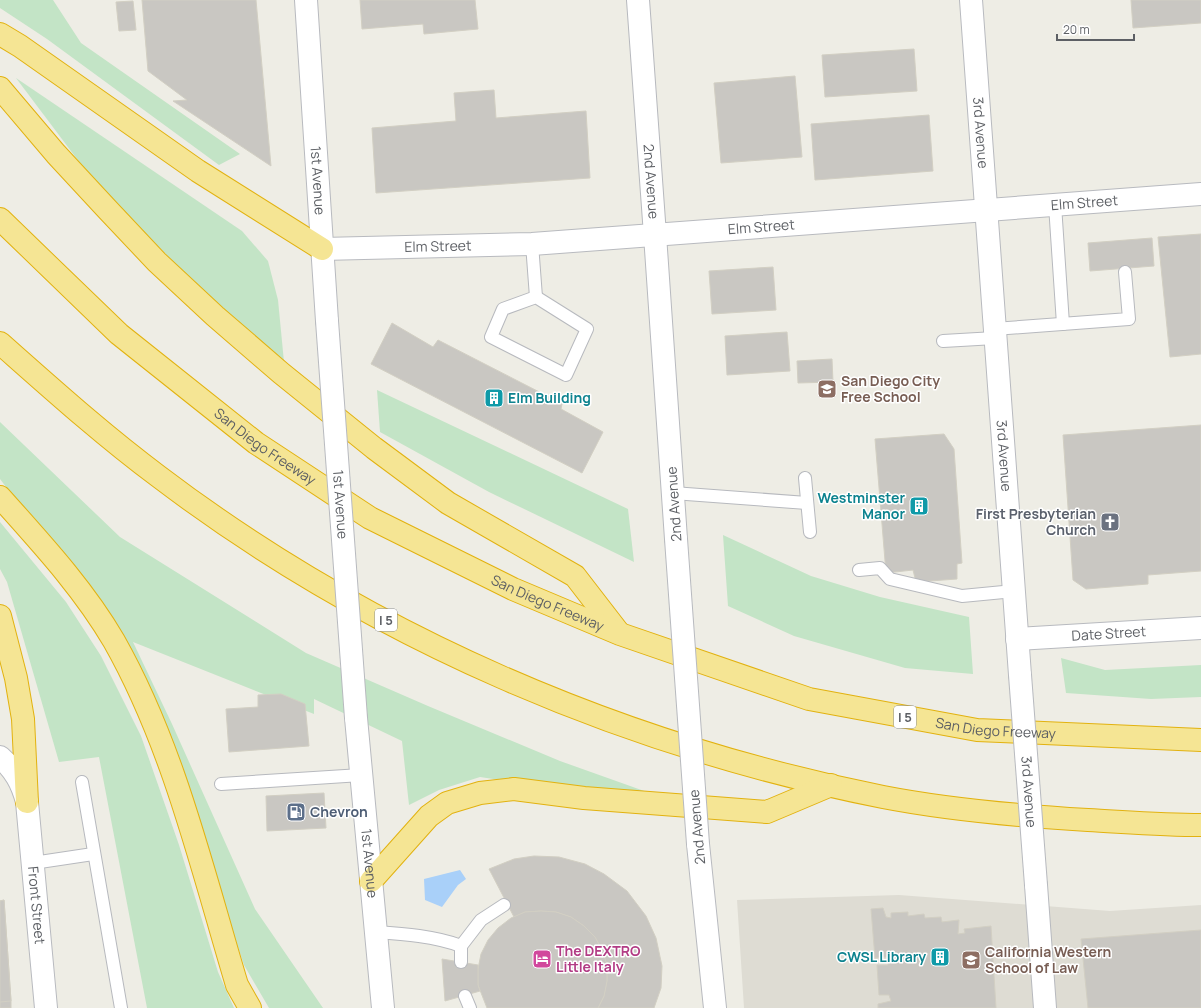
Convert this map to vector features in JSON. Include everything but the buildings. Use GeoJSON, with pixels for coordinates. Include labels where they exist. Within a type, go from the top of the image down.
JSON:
{"type":"FeatureCollection","features":[{"type":"Feature","properties":{"kind":"highway"},"geometry":{"type":"LineString","coordinates":[[0,34],[20,46],[198,171],[322,249]]}},
{"type":"Feature","properties":{"kind":"highway"},"geometry":{"type":"LineString","coordinates":[[0,88],[56,154],[157,262],[280,373],[374,448],[448,503],[575,576],[620,634]]}},
{"type":"Feature","properties":{"kind":"highway","name":"San Diego Freeway"},"geometry":{"type":"LineString","coordinates":[[0,219],[119,334],[256,443],[370,518],[513,589],[620,634],[809,699],[977,730],[1201,740]]}},
{"type":"Feature","properties":{"kind":"highway","name":"I 5"},"geometry":{"type":"LineString","coordinates":[[0,343],[80,413],[157,476],[255,544],[335,592],[422,641],[521,686],[630,728],[755,768],[886,797],[1016,815],[1168,825],[1201,825]]}},
{"type":"Feature","properties":{"kind":"highway"},"geometry":{"type":"LineString","coordinates":[[0,497],[68,574],[114,641],[149,711],[175,778],[237,985],[250,1008]]}},
{"type":"Feature","properties":{"kind":"highway"},"geometry":{"type":"LineString","coordinates":[[0,616],[16,678],[22,719],[27,802]]}},
{"type":"Feature","properties":{"kind":"highway"},"geometry":{"type":"LineString","coordinates":[[371,882],[430,816],[447,803],[480,793],[514,789],[584,798],[767,812],[831,785]]}},
{"type":"Feature","properties":{"kind":"street","name":"1st Avenue"},"geometry":{"type":"LineString","coordinates":[[306,0],[327,321],[356,718],[382,1008]]}},
{"type":"Feature","properties":{"kind":"street","name":"2nd Avenue"},"geometry":{"type":"LineString","coordinates":[[638,0],[698,844],[715,1008]]}},
{"type":"Feature","properties":{"kind":"street","name":"3rd Avenue"},"geometry":{"type":"LineString","coordinates":[[971,0],[994,334],[1045,1008]]}},
{"type":"Feature","properties":{"kind":"street","name":"Elm Street"},"geometry":{"type":"LineString","coordinates":[[322,249],[532,244],[1201,194]]}},
{"type":"Feature","properties":{"kind":"street","name":"Date Street"},"geometry":{"type":"LineString","coordinates":[[1017,640],[1201,628]]}},
{"type":"Feature","properties":{"kind":"street","name":"Front Street"},"geometry":{"type":"LineString","coordinates":[[0,757],[10,765],[20,780],[27,802],[46,1008]]}},
{"type":"Feature","properties":{"kind":"lane"},"geometry":{"type":"LineString","coordinates":[[1055,205],[1063,324]]}},
{"type":"Feature","properties":{"kind":"lane"},"geometry":{"type":"LineString","coordinates":[[532,244],[536,297]]}},
{"type":"Feature","properties":{"kind":"lane"},"geometry":{"type":"LineString","coordinates":[[943,341],[1063,324],[1129,319],[1125,272]]}},
{"type":"Feature","properties":{"kind":"lane"},"geometry":{"type":"LineString","coordinates":[[536,297],[587,329],[566,375],[491,337],[503,309],[536,297]]}},
{"type":"Feature","properties":{"kind":"lane"},"geometry":{"type":"LineString","coordinates":[[804,478],[810,532]]}},
{"type":"Feature","properties":{"kind":"lane"},"geometry":{"type":"LineString","coordinates":[[673,493],[807,503]]}},
{"type":"Feature","properties":{"kind":"lane"},"geometry":{"type":"LineString","coordinates":[[859,570],[880,568],[890,579],[962,596],[1014,592]]}},
{"type":"Feature","properties":{"kind":"lane"},"geometry":{"type":"LineString","coordinates":[[221,784],[361,774]]}},
{"type":"Feature","properties":{"kind":"lane"},"geometry":{"type":"LineString","coordinates":[[82,782],[120,1008]]}},
{"type":"Feature","properties":{"kind":"lane"},"geometry":{"type":"LineString","coordinates":[[33,863],[94,854]]}},
{"type":"Feature","properties":{"kind":"lane"},"geometry":{"type":"LineString","coordinates":[[461,962],[461,946],[481,920],[504,905]]}},
{"type":"Feature","properties":{"kind":"lane"},"geometry":{"type":"LineString","coordinates":[[375,932],[419,936],[450,942],[461,946]]}},
{"type":"Feature","properties":{"kind":"lane"},"geometry":{"type":"LineString","coordinates":[[465,996],[470,1008]]}},
{"type":"Feature","properties":{"kind":"shaded area","name":"California Western School of Law"},"geometry":{"type":"Polygon","coordinates":[[[899,895],[1110,911],[1201,905],[1201,1008],[744,1008],[737,900],[899,895]]]}},
{"type":"Feature","properties":{"kind":"green space"},"geometry":{"type":"Polygon","coordinates":[[[0,0],[53,0],[81,43],[240,154],[219,165],[47,39],[0,8],[0,0]]]}},
{"type":"Feature","properties":{"kind":"green space"},"geometry":{"type":"Polygon","coordinates":[[[16,78],[242,231],[268,261],[278,300],[284,362],[194,283],[89,175],[16,78]]]}},
{"type":"Feature","properties":{"kind":"green space"},"geometry":{"type":"Polygon","coordinates":[[[377,390],[628,509],[634,562],[489,492],[380,432],[377,390]]]}},
{"type":"Feature","properties":{"kind":"green space"},"geometry":{"type":"Polygon","coordinates":[[[0,422],[120,537],[306,653],[560,761],[647,792],[647,802],[480,777],[439,790],[409,805],[402,741],[314,699],[314,714],[133,642],[172,724],[255,909],[323,1008],[269,1008],[244,965],[164,726],[124,642],[0,479],[0,422]]]}},
{"type":"Feature","properties":{"kind":"green space"},"geometry":{"type":"Polygon","coordinates":[[[0,522],[66,602],[101,656],[141,736],[179,845],[218,972],[234,1008],[147,1008],[99,757],[59,762],[7,582],[0,569],[0,522]]]}},
{"type":"Feature","properties":{"kind":"green space"},"geometry":{"type":"Polygon","coordinates":[[[723,535],[811,576],[880,597],[969,617],[973,674],[905,668],[794,636],[728,606],[723,535]]]}},
{"type":"Feature","properties":{"kind":"green space"},"geometry":{"type":"Polygon","coordinates":[[[1061,658],[1105,670],[1201,665],[1201,697],[1151,699],[1066,693],[1061,658]]]}},
{"type":"Feature","properties":{"kind":"water"},"geometry":{"type":"Polygon","coordinates":[[[460,870],[466,879],[458,885],[442,907],[425,900],[424,879],[460,870]]]}},
{"type":"Feature","properties":{"kind":"place","name":"San Diego City Free School"},"geometry":{"type":"Point","coordinates":[827,389]}},
{"type":"Feature","properties":{"kind":"place","name":"Elm Building"},"geometry":{"type":"Point","coordinates":[494,398]}},
{"type":"Feature","properties":{"kind":"place","name":"Westminster Manor"},"geometry":{"type":"Point","coordinates":[919,506]}},
{"type":"Feature","properties":{"kind":"place","name":"First Presbyterian Church"},"geometry":{"type":"Point","coordinates":[1110,522]}},
{"type":"Feature","properties":{"kind":"place","name":"Chevron"},"geometry":{"type":"Point","coordinates":[296,812]}},
{"type":"Feature","properties":{"kind":"place","name":"CWSL Library"},"geometry":{"type":"Point","coordinates":[940,957]}},
{"type":"Feature","properties":{"kind":"place","name":"The DEXTRO Little Italy"},"geometry":{"type":"Point","coordinates":[542,959]}},
{"type":"Feature","properties":{"kind":"place","name":"California Western School of Law"},"geometry":{"type":"Point","coordinates":[971,960]}}]}
